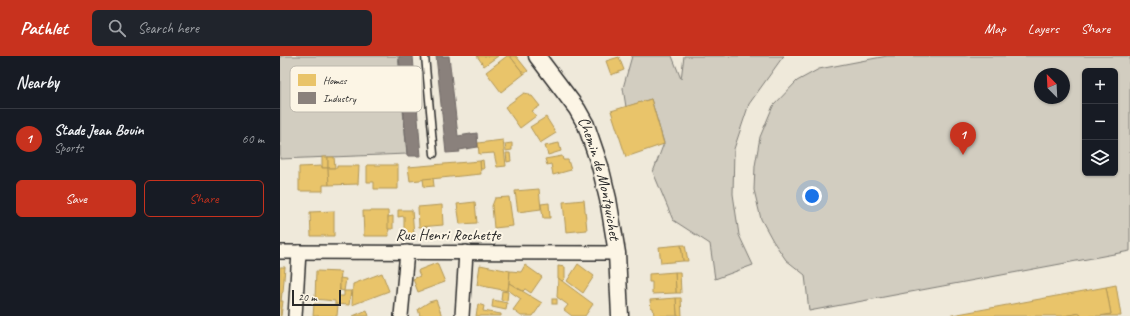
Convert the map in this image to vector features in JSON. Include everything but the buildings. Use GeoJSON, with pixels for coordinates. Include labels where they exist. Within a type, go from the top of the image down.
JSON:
{"type":"FeatureCollection","features":[{"type":"Feature","properties":{"kind":"street","name":"Chemin de Montguichet"},"geometry":{"type":"LineString","coordinates":[[537,56],[577,108],[586,125],[600,166],[608,199],[617,253],[620,316]]}},
{"type":"Feature","properties":{"kind":"street","name":"Rue Henri Rochette"},"geometry":{"type":"LineString","coordinates":[[280,252],[617,253]]}},
{"type":"Feature","properties":{"kind":"street"},"geometry":{"type":"LineString","coordinates":[[295,316],[299,252]]}},
{"type":"Feature","properties":{"kind":"street"},"geometry":{"type":"LineString","coordinates":[[401,316],[407,252]]}},
{"type":"Feature","properties":{"kind":"street"},"geometry":{"type":"LineString","coordinates":[[462,316],[466,252]]}},
{"type":"Feature","properties":{"kind":"lane"},"geometry":{"type":"LineString","coordinates":[[425,56],[434,154]]}},
{"type":"Feature","properties":{"kind":"shaded area"},"geometry":{"type":"Polygon","coordinates":[[[280,56],[398,56],[399,66],[290,66],[290,112],[403,112],[407,154],[280,159],[280,56]]]}},
{"type":"Feature","properties":{"kind":"shaded area"},"geometry":{"type":"Polygon","coordinates":[[[632,56],[672,56],[681,79],[684,56],[784,56],[749,104],[734,149],[733,194],[739,235],[753,265],[715,279],[710,244],[673,220],[653,172],[664,143],[651,99],[626,107],[623,88],[632,56]]]}},
{"type":"Feature","properties":{"kind":"shaded area"},"geometry":{"type":"Polygon","coordinates":[[[887,56],[1130,56],[1130,251],[809,311],[805,275],[786,260],[773,241],[761,219],[754,190],[755,166],[760,137],[773,106],[797,81],[819,69],[887,56]]]}},
{"type":"Feature","properties":{"kind":"place","name":"Stade Jean Bouin"},"geometry":{"type":"Point","coordinates":[963,155]}}]}
